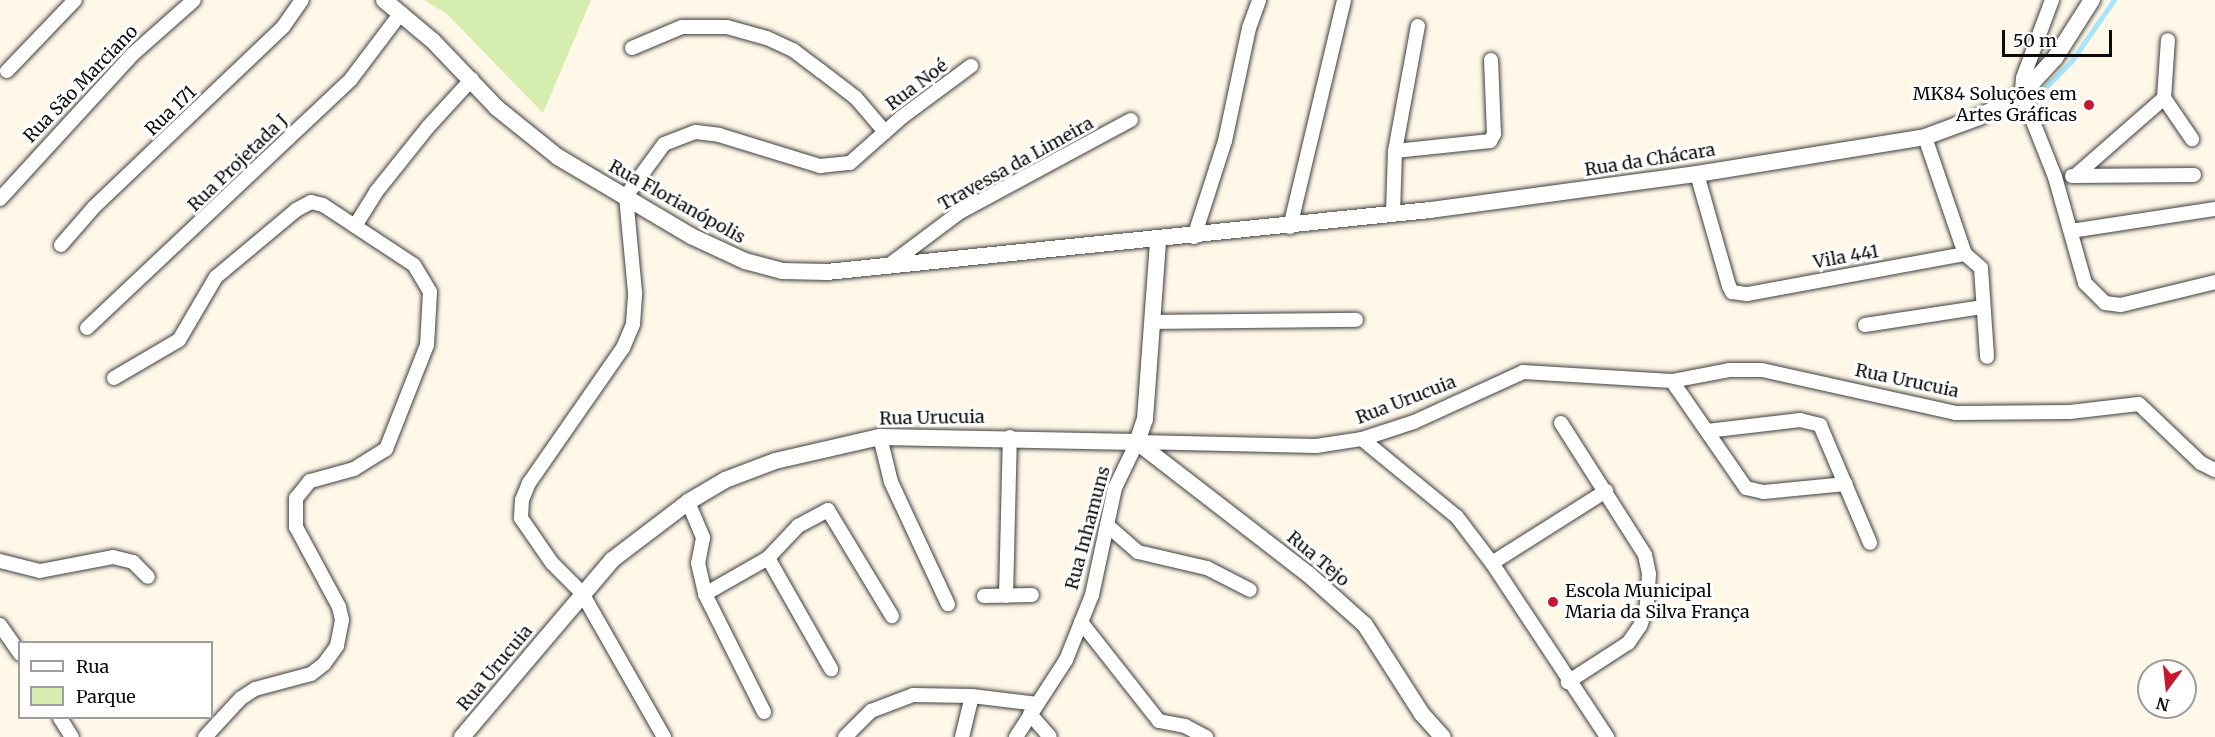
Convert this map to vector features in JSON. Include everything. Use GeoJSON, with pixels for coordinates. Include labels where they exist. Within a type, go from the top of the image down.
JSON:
{"type":"FeatureCollection","features":[{"type":"Feature","properties":{"kind":"street"},"geometry":{"type":"LineString","coordinates":[[7,71],[75,0]]}},
{"type":"Feature","properties":{"kind":"street","name":"Rua São Marciano"},"geometry":{"type":"LineString","coordinates":[[0,199],[133,54],[194,0]]}},
{"type":"Feature","properties":{"kind":"street","name":"Rua 171"},"geometry":{"type":"LineString","coordinates":[[61,245],[94,207],[283,27],[302,0]]}},
{"type":"Feature","properties":{"kind":"street","name":"Rua Florianópolis"},"geometry":{"type":"LineString","coordinates":[[384,0],[472,79],[497,108],[558,157],[691,236],[745,261],[782,271],[826,272],[892,263],[1158,241]]}},
{"type":"Feature","properties":{"kind":"street"},"geometry":{"type":"LineString","coordinates":[[1194,237],[1225,141],[1249,28],[1259,0]]}},
{"type":"Feature","properties":{"kind":"street"},"geometry":{"type":"LineString","coordinates":[[1290,227],[1344,0]]}},
{"type":"Feature","properties":{"kind":"street"},"geometry":{"type":"LineString","coordinates":[[2052,0],[2023,78],[2022,93],[2055,177],[2085,283],[2105,303],[2121,305],[2215,282]]}},
{"type":"Feature","properties":{"kind":"street","name":"Rua da Chácara"},"geometry":{"type":"LineString","coordinates":[[1158,241],[1290,227],[1697,174],[1925,137],[1979,117],[2022,93],[2055,58],[2091,0]]}},
{"type":"Feature","properties":{"kind":"street","name":"Rua Projetada J"},"geometry":{"type":"LineString","coordinates":[[87,328],[351,79],[401,13]]}},
{"type":"Feature","properties":{"kind":"street"},"geometry":{"type":"LineString","coordinates":[[1393,214],[1395,151],[1418,26]]}},
{"type":"Feature","properties":{"kind":"street"},"geometry":{"type":"LineString","coordinates":[[632,48],[682,27],[727,27],[766,38],[793,50],[830,78],[855,98],[885,132]]}},
{"type":"Feature","properties":{"kind":"street"},"geometry":{"type":"LineString","coordinates":[[2168,40],[2164,98],[2192,139]]}},
{"type":"Feature","properties":{"kind":"street"},"geometry":{"type":"LineString","coordinates":[[1395,151],[1490,141],[1494,134],[1491,60]]}},
{"type":"Feature","properties":{"kind":"street","name":"Rua Noé"},"geometry":{"type":"LineString","coordinates":[[626,196],[650,159],[664,144],[681,135],[719,135],[774,154],[837,166],[863,155],[885,132],[971,66]]}},
{"type":"Feature","properties":{"kind":"street"},"geometry":{"type":"LineString","coordinates":[[355,226],[376,192],[472,79]]}},
{"type":"Feature","properties":{"kind":"street"},"geometry":{"type":"LineString","coordinates":[[2075,176],[2164,98]]}},
{"type":"Feature","properties":{"kind":"street","name":"Travessa da Limeira"},"geometry":{"type":"LineString","coordinates":[[892,263],[960,212],[1131,120]]}},
{"type":"Feature","properties":{"kind":"street"},"geometry":{"type":"LineString","coordinates":[[1925,137],[1965,254],[1981,268],[1987,357]]}},
{"type":"Feature","properties":{"kind":"street","name":"Vila 441"},"geometry":{"type":"LineString","coordinates":[[1697,174],[1729,286],[1738,294],[1965,254]]}},
{"type":"Feature","properties":{"kind":"street"},"geometry":{"type":"LineString","coordinates":[[2055,177],[2194,175]]}},
{"type":"Feature","properties":{"kind":"street"},"geometry":{"type":"LineString","coordinates":[[626,196],[635,292],[633,324],[623,348],[546,455],[522,500],[521,518],[529,534],[582,593],[664,737]]}},
{"type":"Feature","properties":{"kind":"street"},"geometry":{"type":"LineString","coordinates":[[114,378],[179,340],[211,282],[304,205],[323,205],[414,265],[425,277],[431,312],[427,345],[386,449],[354,470],[310,481],[296,498],[296,527],[339,607],[342,620],[337,646],[324,664],[311,674],[255,688],[241,698],[205,737]]}},
{"type":"Feature","properties":{"kind":"street"},"geometry":{"type":"LineString","coordinates":[[2071,231],[2215,209]]}},
{"type":"Feature","properties":{"kind":"street","name":"Rua Inhamuns"},"geometry":{"type":"LineString","coordinates":[[1016,737],[1055,682],[1092,595],[1115,488],[1145,418],[1154,322],[1158,241]]}},
{"type":"Feature","properties":{"kind":"street"},"geometry":{"type":"LineString","coordinates":[[1865,325],[1982,307]]}},
{"type":"Feature","properties":{"kind":"street"},"geometry":{"type":"LineString","coordinates":[[1154,322],[1356,320]]}},
{"type":"Feature","properties":{"kind":"street","name":"Rua Urucuia"},"geometry":{"type":"LineString","coordinates":[[462,737],[612,560],[688,502],[725,480],[775,461],[880,437],[1010,437],[1316,446],[1362,439],[1414,422],[1523,372],[1672,381],[1729,370],[1762,370],[1956,413],[2070,412],[2139,404],[2201,463],[2215,470]]}},
{"type":"Feature","properties":{"kind":"street"},"geometry":{"type":"LineString","coordinates":[[1672,381],[1737,478],[1754,492],[1846,484]]}},
{"type":"Feature","properties":{"kind":"street"},"geometry":{"type":"LineString","coordinates":[[1707,431],[1812,421],[1824,430],[1870,543]]}},
{"type":"Feature","properties":{"kind":"street"},"geometry":{"type":"LineString","coordinates":[[1561,423],[1645,555],[1649,574],[1647,604],[1640,626],[1628,643],[1568,682]]}},
{"type":"Feature","properties":{"kind":"street"},"geometry":{"type":"LineString","coordinates":[[880,437],[891,482],[948,604]]}},
{"type":"Feature","properties":{"kind":"street"},"geometry":{"type":"LineString","coordinates":[[1006,596],[1010,437]]}},
{"type":"Feature","properties":{"kind":"street"},"geometry":{"type":"LineString","coordinates":[[1362,439],[1457,517],[1492,563],[1606,737]]}},
{"type":"Feature","properties":{"kind":"street","name":"Rua Tejo"},"geometry":{"type":"LineString","coordinates":[[1137,441],[1308,574],[1365,625],[1422,714],[1443,737]]}},
{"type":"Feature","properties":{"kind":"street"},"geometry":{"type":"LineString","coordinates":[[1492,563],[1606,491]]}},
{"type":"Feature","properties":{"kind":"street"},"geometry":{"type":"LineString","coordinates":[[688,502],[703,538],[698,563],[705,594],[764,712]]}},
{"type":"Feature","properties":{"kind":"street"},"geometry":{"type":"LineString","coordinates":[[705,594],[768,558],[798,526],[821,511],[830,512],[892,616]]}},
{"type":"Feature","properties":{"kind":"street"},"geometry":{"type":"LineString","coordinates":[[1107,525],[1138,552],[1207,568],[1250,590]]}},
{"type":"Feature","properties":{"kind":"street"},"geometry":{"type":"LineString","coordinates":[[0,561],[40,571],[113,557],[133,562],[148,577]]}},
{"type":"Feature","properties":{"kind":"street"},"geometry":{"type":"LineString","coordinates":[[768,558],[831,669]]}},
{"type":"Feature","properties":{"kind":"street"},"geometry":{"type":"LineString","coordinates":[[984,596],[1032,595]]}},
{"type":"Feature","properties":{"kind":"street"},"geometry":{"type":"LineString","coordinates":[[1081,622],[1159,721],[1185,726],[1206,737]]}},
{"type":"Feature","properties":{"kind":"street"},"geometry":{"type":"LineString","coordinates":[[0,625],[18,651]]}},
{"type":"Feature","properties":{"kind":"street"},"geometry":{"type":"LineString","coordinates":[[846,737],[871,711],[894,700],[925,694],[972,696],[1034,709],[1050,737]]}},
{"type":"Feature","properties":{"kind":"street"},"geometry":{"type":"LineString","coordinates":[[962,737],[972,696]]}},
{"type":"Feature","properties":{"kind":"street"},"geometry":{"type":"LineString","coordinates":[[61,719],[72,737]]}},
{"type":"Feature","properties":{"kind":"green space"},"geometry":{"type":"Polygon","coordinates":[[[424,0],[591,0],[543,113],[447,14],[424,0]]]}},
{"type":"Feature","properties":{"kind":"waterway"},"geometry":{"type":"LineString","coordinates":[[2030,103],[2071,62],[2114,0]]}},
{"type":"Feature","properties":{"kind":"place","name":"MK84 Soluções em Artes Gráficas"},"geometry":{"type":"Point","coordinates":[2089,105]}},
{"type":"Feature","properties":{"kind":"place","name":"Escola Municipal Maria da Silva França"},"geometry":{"type":"Point","coordinates":[1553,602]}}]}
